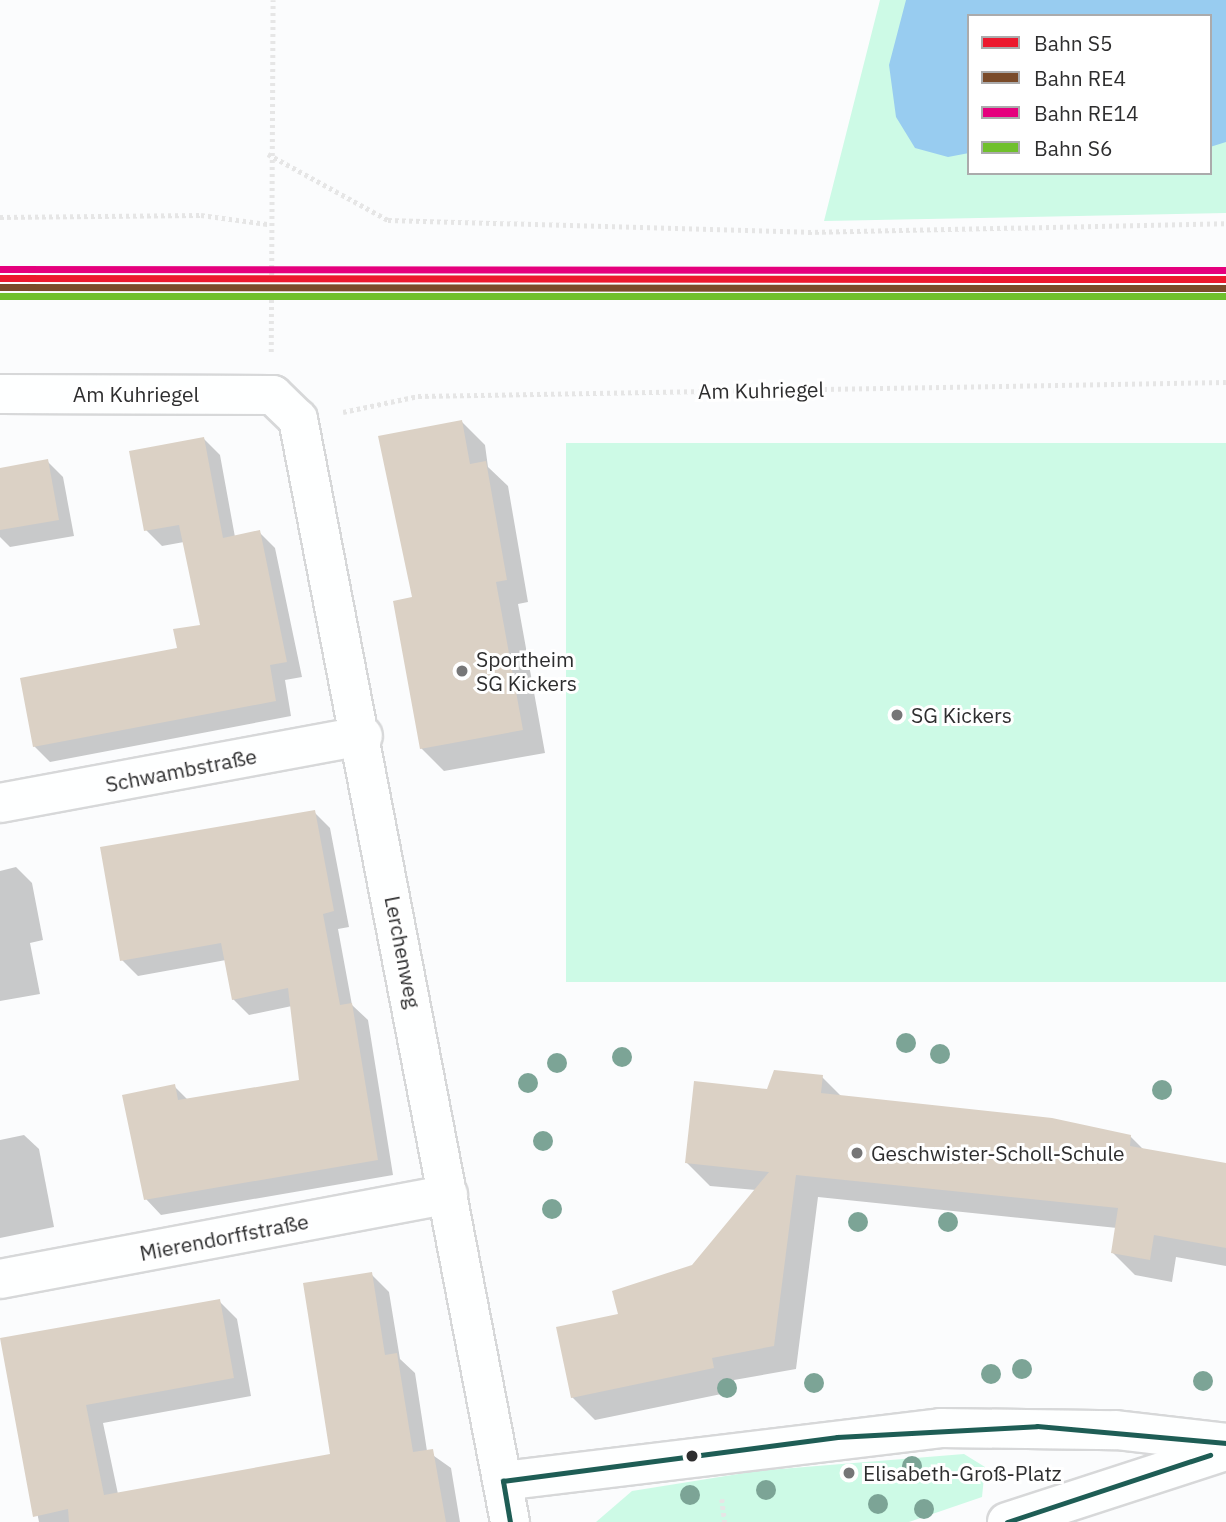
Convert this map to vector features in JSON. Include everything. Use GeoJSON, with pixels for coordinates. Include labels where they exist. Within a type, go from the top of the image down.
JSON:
{"type":"FeatureCollection","features":[{"type":"Feature","properties":{"kind":"street","name":"Am Kuhriegel"},"geometry":{"type":"LineString","coordinates":[[0,394],[286,407]]}},
{"type":"Feature","properties":{"kind":"street","name":"Lerchenweg"},"geometry":{"type":"LineString","coordinates":[[286,407],[363,736],[510,1522]]}},
{"type":"Feature","properties":{"kind":"street","name":"Schwambstraße"},"geometry":{"type":"LineString","coordinates":[[0,803],[363,736]]}},
{"type":"Feature","properties":{"kind":"street","name":"Mierendorffstraße"},"geometry":{"type":"LineString","coordinates":[[0,1279],[448,1194]]}},
{"type":"Feature","properties":{"kind":"street"},"geometry":{"type":"LineString","coordinates":[[503,1481],[941,1428],[1116,1430],[1226,1443]]}},
{"type":"Feature","properties":{"kind":"street"},"geometry":{"type":"LineString","coordinates":[[1007,1522],[1226,1451]]}},
{"type":"Feature","properties":{"kind":"path"},"geometry":{"type":"LineString","coordinates":[[273,0],[267,224],[286,407]]}},
{"type":"Feature","properties":{"kind":"path"},"geometry":{"type":"LineString","coordinates":[[268,154],[388,220],[808,232],[1226,223]]}},
{"type":"Feature","properties":{"kind":"path"},"geometry":{"type":"LineString","coordinates":[[0,217],[201,215],[267,224]]}},
{"type":"Feature","properties":{"kind":"path","name":"Am Kuhriegel"},"geometry":{"type":"LineString","coordinates":[[286,407],[418,396],[1226,382]]}},
{"type":"Feature","properties":{"kind":"green space"},"geometry":{"type":"Polygon","coordinates":[[[880,0],[1226,0],[1226,213],[824,221],[880,0]]]}},
{"type":"Feature","properties":{"kind":"green space","name":"SG Kickers"},"geometry":{"type":"Polygon","coordinates":[[[566,443],[1226,443],[1226,982],[566,982],[566,443]]]}},
{"type":"Feature","properties":{"kind":"green space"},"geometry":{"type":"Polygon","coordinates":[[[964,1454],[985,1467],[982,1497],[909,1522],[596,1522],[632,1491],[757,1471],[964,1454]]]}},
{"type":"Feature","properties":{"kind":"water"},"geometry":{"type":"Polygon","coordinates":[[[906,0],[1226,0],[1226,142],[1212,146],[1212,14],[967,14],[967,153],[948,157],[915,148],[896,117],[889,65],[906,0]]]}},
{"type":"Feature","properties":{"kind":"building"},"geometry":{"type":"Polygon","coordinates":[[[462,420],[470,464],[486,461],[507,580],[496,582],[523,730],[420,749],[393,601],[412,597],[378,436],[462,420]]]}},
{"type":"Feature","properties":{"kind":"building"},"geometry":{"type":"Polygon","coordinates":[[[204,437],[223,538],[260,530],[287,662],[270,665],[276,701],[33,747],[20,678],[177,648],[173,629],[200,625],[179,525],[144,531],[129,451],[204,437]]]}},
{"type":"Feature","properties":{"kind":"building"},"geometry":{"type":"Polygon","coordinates":[[[48,459],[59,520],[0,530],[0,468],[48,459]]]}},
{"type":"Feature","properties":{"kind":"building"},"geometry":{"type":"Polygon","coordinates":[[[315,810],[334,911],[323,914],[340,1005],[352,1003],[378,1160],[144,1200],[122,1095],[175,1084],[178,1100],[299,1080],[288,988],[232,1000],[221,943],[120,961],[100,847],[315,810]]]}},
{"type":"Feature","properties":{"kind":"building"},"geometry":{"type":"Polygon","coordinates":[[[774,1070],[823,1075],[821,1093],[1052,1118],[1131,1135],[1130,1146],[1226,1163],[1226,1248],[1154,1235],[1150,1260],[1111,1253],[1118,1208],[796,1175],[774,1346],[712,1358],[714,1368],[571,1398],[556,1327],[618,1314],[612,1291],[692,1265],[769,1172],[685,1163],[694,1081],[767,1089],[774,1070]]]}},
{"type":"Feature","properties":{"kind":"building"},"geometry":{"type":"Polygon","coordinates":[[[372,1272],[385,1355],[397,1353],[413,1452],[433,1449],[446,1522],[69,1522],[68,1509],[33,1517],[0,1338],[220,1299],[234,1378],[86,1405],[104,1495],[330,1454],[303,1283],[372,1272]]]}},
{"type":"Feature","properties":{"kind":"rail line","name":"RE14"},"geometry":{"type":"LineString","coordinates":[[0,269],[1226,270]]}},
{"type":"Feature","properties":{"kind":"rail line","name":"S5"},"geometry":{"type":"LineString","coordinates":[[0,278],[1226,279]]}},
{"type":"Feature","properties":{"kind":"rail line","name":"RE4"},"geometry":{"type":"LineString","coordinates":[[0,287],[1226,288]]}},
{"type":"Feature","properties":{"kind":"rail line","name":"S6"},"geometry":{"type":"LineString","coordinates":[[0,296],[1226,296]]}},
{"type":"Feature","properties":{"kind":"transit line"},"geometry":{"type":"LineString","coordinates":[[510,1522],[503,1481],[837,1437],[1037,1426],[1226,1443]]}},
{"type":"Feature","properties":{"kind":"transit line"},"geometry":{"type":"LineString","coordinates":[[1007,1522],[1210,1455]]}},
{"type":"Feature","properties":{"kind":"place","name":"Sportheim SG Kickers"},"geometry":{"type":"Point","coordinates":[462,671]}},
{"type":"Feature","properties":{"kind":"place","name":"SG Kickers"},"geometry":{"type":"Point","coordinates":[897,715]}},
{"type":"Feature","properties":{"kind":"place","name":"Geschwister-Scholl-Schule"},"geometry":{"type":"Point","coordinates":[857,1153]}},
{"type":"Feature","properties":{"kind":"place","name":"Elisabeth-Groß-Platz"},"geometry":{"type":"Point","coordinates":[849,1473]}}]}
